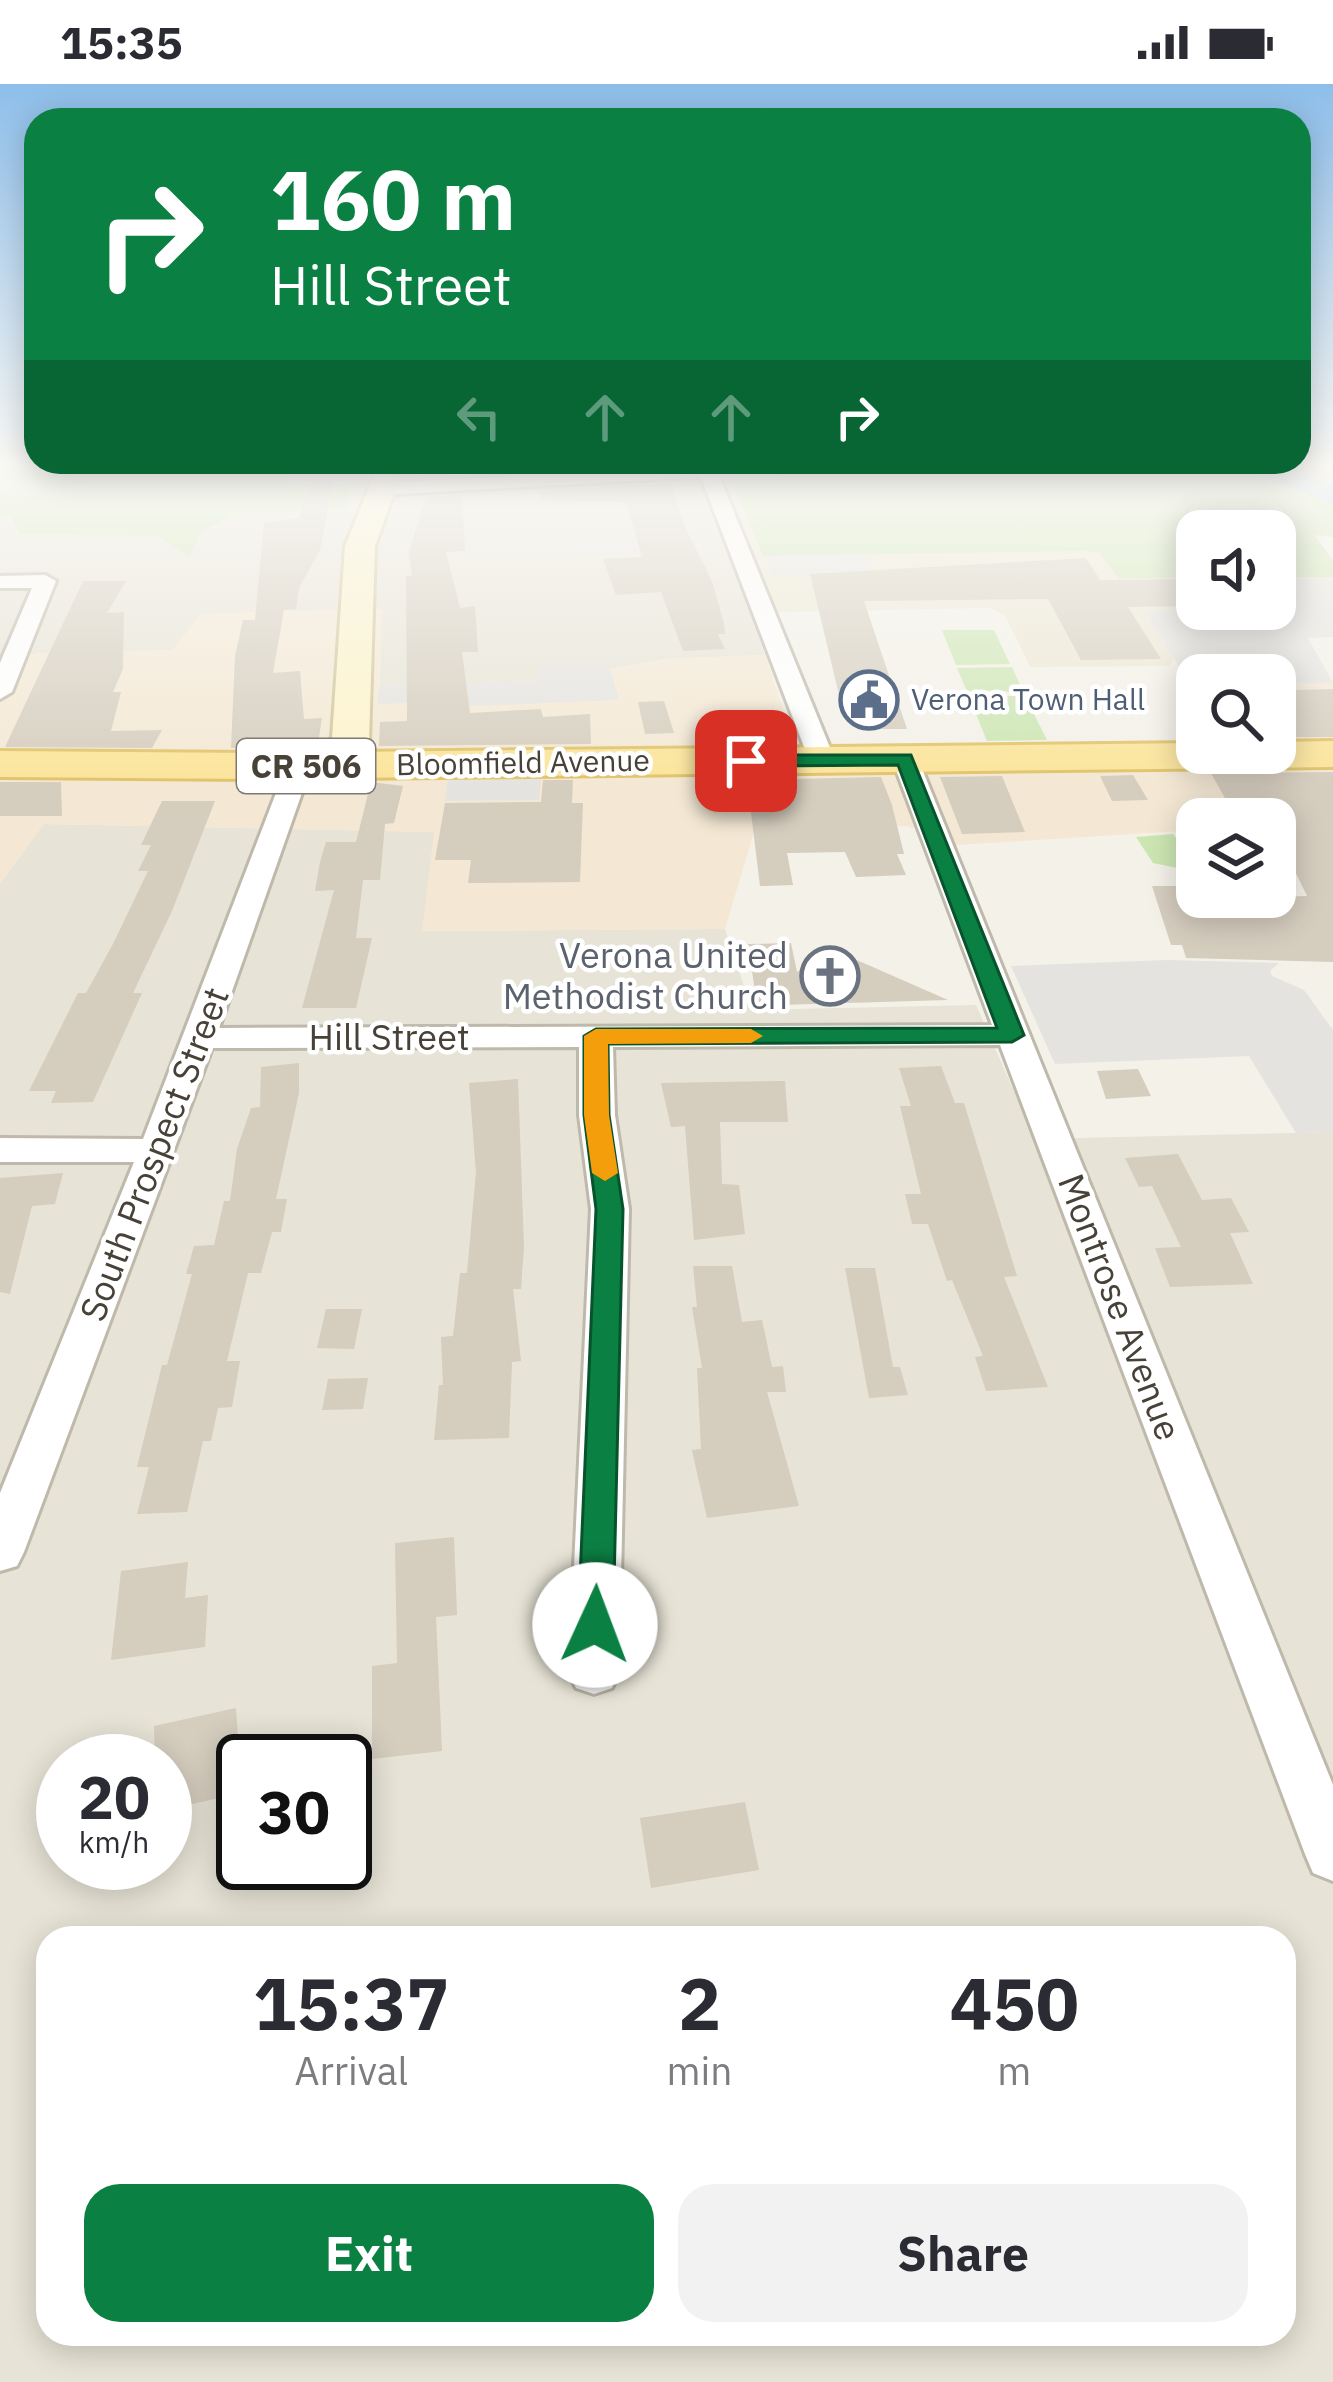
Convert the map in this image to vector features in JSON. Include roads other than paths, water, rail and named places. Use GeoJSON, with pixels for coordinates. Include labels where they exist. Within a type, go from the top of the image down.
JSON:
{"type":"FeatureCollection","features":[{"type":"Feature","properties":{"kind":"main road","name":"Bloomfield Avenue"},"geometry":{"type":"LineString","coordinates":[[0,764],[318,766],[1333,754]]}},
{"type":"Feature","properties":{"kind":"street"},"geometry":{"type":"LineString","coordinates":[[318,766],[350,742],[359,575]]}},
{"type":"Feature","properties":{"kind":"street"},"geometry":{"type":"LineString","coordinates":[[749,575],[822,760]]}},
{"type":"Feature","properties":{"kind":"street"},"geometry":{"type":"LineString","coordinates":[[0,582],[45,581],[0,692]]}},
{"type":"Feature","properties":{"kind":"street","name":"Montrose Avenue"},"geometry":{"type":"LineString","coordinates":[[905,759],[1333,1855]]}},
{"type":"Feature","properties":{"kind":"street","name":"South Prospect Street"},"geometry":{"type":"LineString","coordinates":[[0,1552],[157,1151],[291,786],[318,766]]}},
{"type":"Feature","properties":{"kind":"street","name":"Hill Street"},"geometry":{"type":"LineString","coordinates":[[198,1038],[1012,1035]]}},
{"type":"Feature","properties":{"kind":"street"},"geometry":{"type":"LineString","coordinates":[[594,1672],[610,1209],[597,1115],[596,1036]]}},
{"type":"Feature","properties":{"kind":"street"},"geometry":{"type":"LineString","coordinates":[[0,1150],[157,1151]]}},
{"type":"Feature","properties":{"kind":"place","name":"Verona Town Hall"},"geometry":{"type":"Point","coordinates":[869,700]}},
{"type":"Feature","properties":{"kind":"place","name":"Verona United Methodist Church"},"geometry":{"type":"Point","coordinates":[830,976]}}]}
